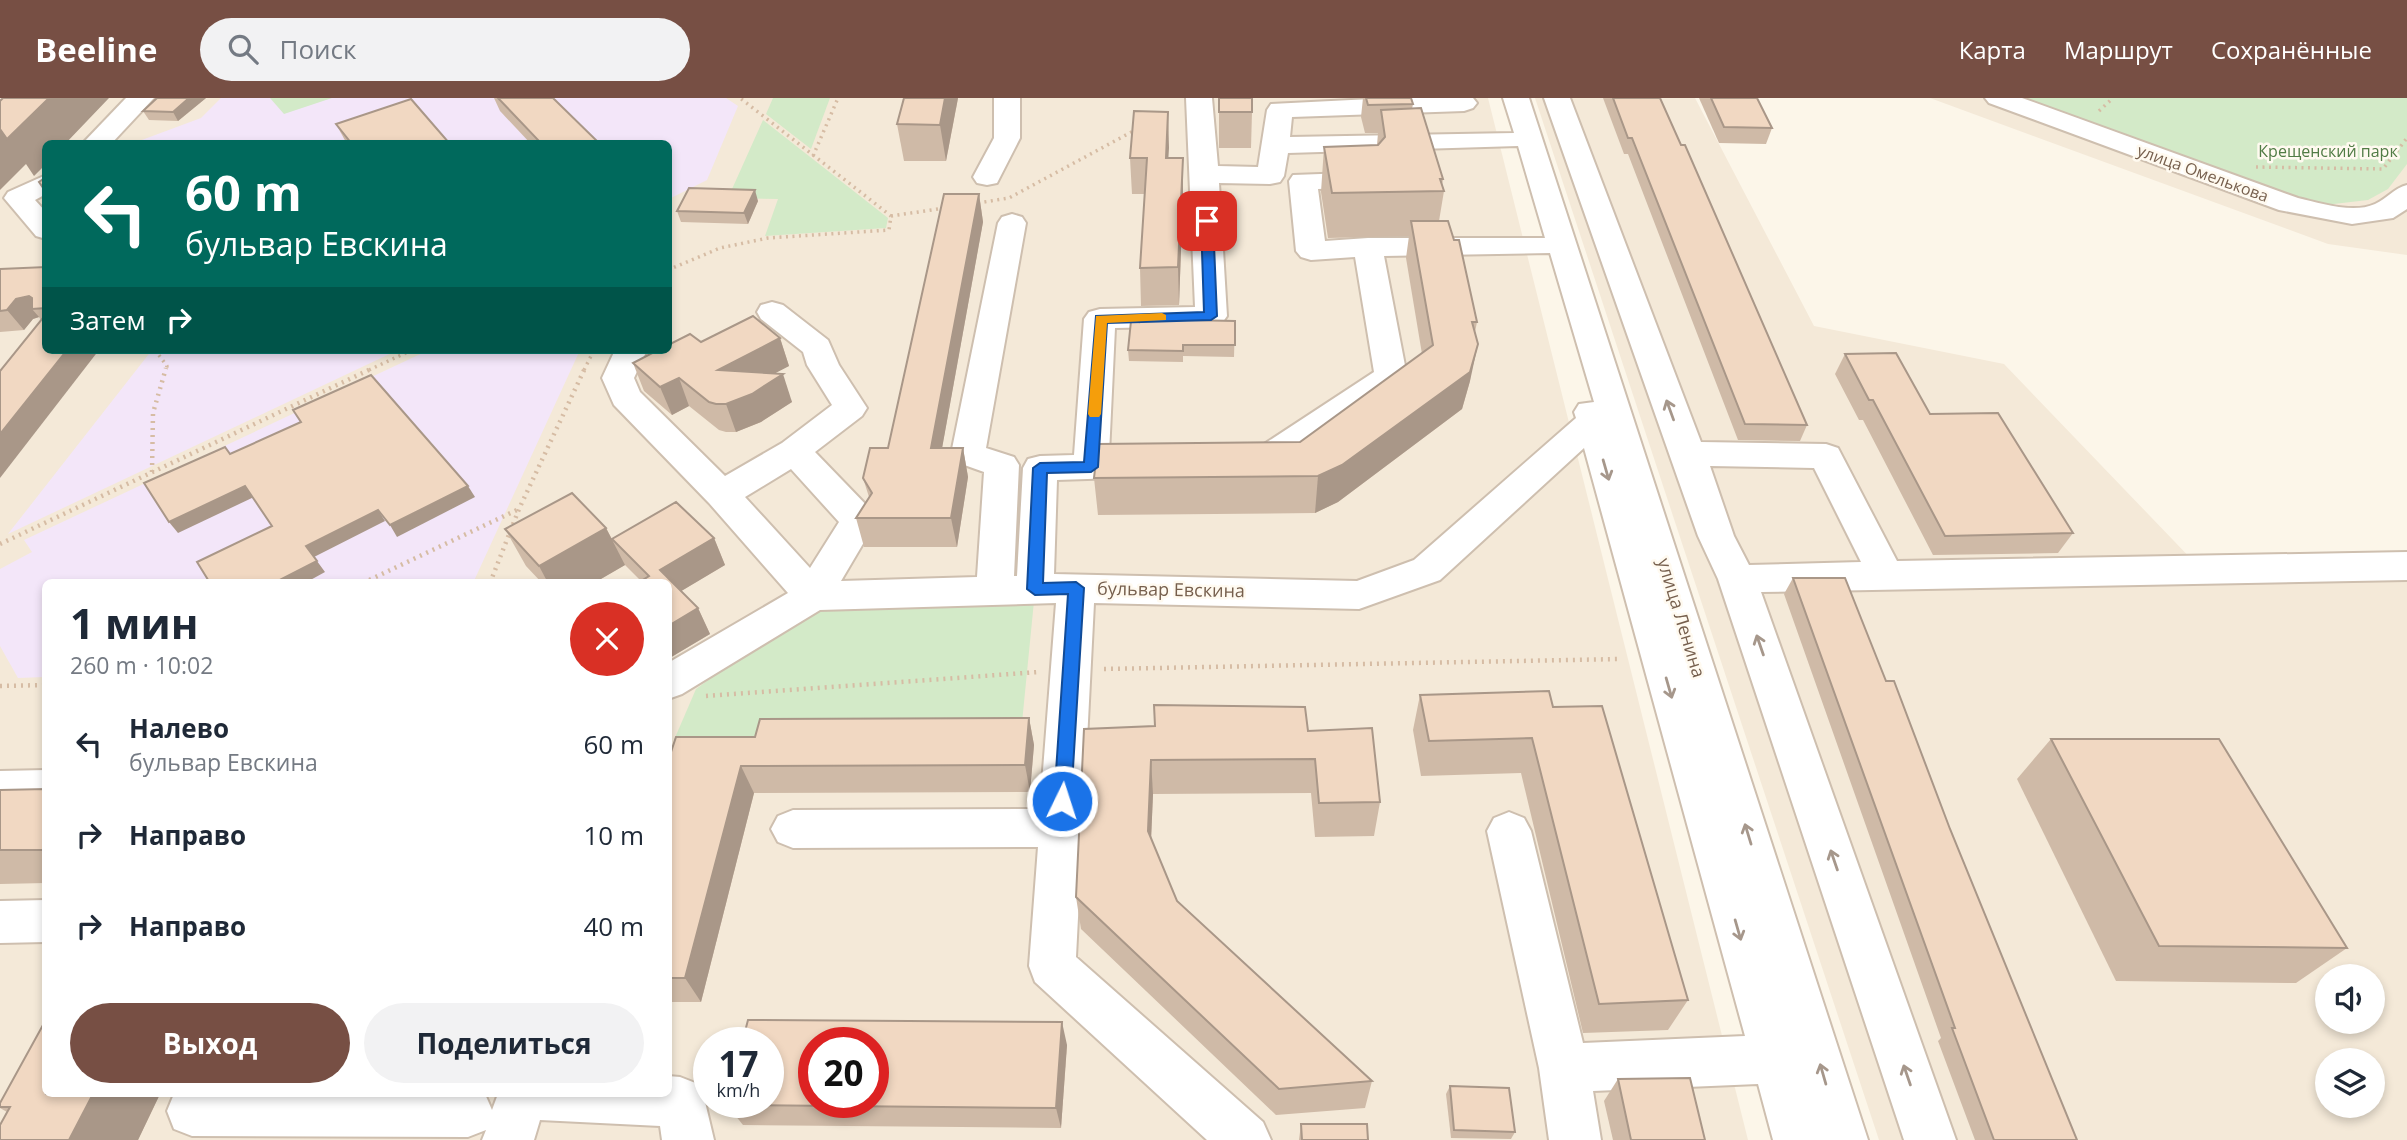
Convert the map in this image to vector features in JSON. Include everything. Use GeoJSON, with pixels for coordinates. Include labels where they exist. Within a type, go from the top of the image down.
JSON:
{"type":"FeatureCollection","features":[{"type":"Feature","properties":{"kind":"street"},"geometry":{"type":"LineString","coordinates":[[99,140],[141,98]]}},
{"type":"Feature","properties":{"kind":"street"},"geometry":{"type":"LineString","coordinates":[[987,177],[1007,138],[1007,98]]}},
{"type":"Feature","properties":{"kind":"street"},"geometry":{"type":"LineString","coordinates":[[1091,467],[1100,319],[1211,316],[1199,98]]}},
{"type":"Feature","properties":{"kind":"street","name":"улица Ленина"},"geometry":{"type":"LineString","coordinates":[[1516,98],[1643,496],[1842,1140]]}},
{"type":"Feature","properties":{"kind":"street"},"geometry":{"type":"LineString","coordinates":[[1557,98],[1713,528],[1737,579],[1930,1140]]}},
{"type":"Feature","properties":{"kind":"street","name":"улица Омелькова"},"geometry":{"type":"LineString","coordinates":[[1998,98],[2289,204],[2329,214],[2385,213],[2398,205],[2407,193]]}},
{"type":"Feature","properties":{"kind":"street"},"geometry":{"type":"LineString","coordinates":[[1205,174],[1270,176],[1281,104],[1482,101]]}},
{"type":"Feature","properties":{"kind":"street","name":"улица Ленина"},"geometry":{"type":"LineString","coordinates":[[1482,101],[1511,140],[1594,420],[1799,1140]]}},
{"type":"Feature","properties":{"kind":"street"},"geometry":{"type":"LineString","coordinates":[[1276,145],[1511,140]]}},
{"type":"Feature","properties":{"kind":"street"},"geometry":{"type":"LineString","coordinates":[[1359,143],[1363,181],[1303,181],[1311,251],[1367,247],[1542,246]]}},
{"type":"Feature","properties":{"kind":"street"},"geometry":{"type":"LineString","coordinates":[[42,185],[18,198],[42,225]]}},
{"type":"Feature","properties":{"kind":"street"},"geometry":{"type":"LineString","coordinates":[[995,589],[1002,465],[968,454],[1012,223]]}},
{"type":"Feature","properties":{"kind":"street"},"geometry":{"type":"LineString","coordinates":[[1245,1140],[1052,966],[1071,669],[1056,589],[1040,468],[1262,462],[1391,376],[1367,247]]}},
{"type":"Feature","properties":{"kind":"street"},"geometry":{"type":"LineString","coordinates":[[722,494],[794,451],[850,408],[823,365],[817,347],[772,312]]}},
{"type":"Feature","properties":{"kind":"street"},"geometry":{"type":"LineString","coordinates":[[629,354],[618,378],[626,397],[722,494],[813,596],[859,520],[794,451]]}},
{"type":"Feature","properties":{"kind":"street","name":"бульвар Евскина"},"geometry":{"type":"LineString","coordinates":[[682,690],[813,596],[995,589],[1359,595],[1427,570],[1594,420]]}},
{"type":"Feature","properties":{"kind":"street"},"geometry":{"type":"LineString","coordinates":[[1686,454],[1826,456],[1886,576]]}},
{"type":"Feature","properties":{"kind":"street"},"geometry":{"type":"LineString","coordinates":[[1643,496],[1713,528]]}},
{"type":"Feature","properties":{"kind":"street"},"geometry":{"type":"LineString","coordinates":[[1663,562],[1713,528]]}},
{"type":"Feature","properties":{"kind":"street"},"geometry":{"type":"LineString","coordinates":[[1737,579],[2407,566]]}},
{"type":"Feature","properties":{"kind":"street"},"geometry":{"type":"LineString","coordinates":[[0,789],[42,788]]}},
{"type":"Feature","properties":{"kind":"street"},"geometry":{"type":"LineString","coordinates":[[793,829],[1061,828]]}},
{"type":"Feature","properties":{"kind":"street"},"geometry":{"type":"LineString","coordinates":[[1509,831],[1564,1068],[1575,1140]]}},
{"type":"Feature","properties":{"kind":"street"},"geometry":{"type":"LineString","coordinates":[[0,922],[42,920]]}},
{"type":"Feature","properties":{"kind":"street"},"geometry":{"type":"LineString","coordinates":[[1564,1068],[1775,1059]]}},
{"type":"Feature","properties":{"kind":"street"},"geometry":{"type":"LineString","coordinates":[[199,1097],[192,1111],[468,1112]]}},
{"type":"Feature","properties":{"kind":"street"},"geometry":{"type":"LineString","coordinates":[[508,1140],[522,1097]]}},
{"type":"Feature","properties":{"kind":"street"},"geometry":{"type":"LineString","coordinates":[[582,1097],[680,1102],[688,1140]]}},
{"type":"Feature","properties":{"kind":"path"},"geometry":{"type":"LineString","coordinates":[[740,98],[891,216],[956,206]]}},
{"type":"Feature","properties":{"kind":"path"},"geometry":{"type":"LineString","coordinates":[[813,156],[838,98]]}},
{"type":"Feature","properties":{"kind":"path"},"geometry":{"type":"LineString","coordinates":[[970,204],[1009,198],[1142,127]]}},
{"type":"Feature","properties":{"kind":"path"},"geometry":{"type":"LineString","coordinates":[[2249,167],[2383,169],[2407,138]]}},
{"type":"Feature","properties":{"kind":"path"},"geometry":{"type":"LineString","coordinates":[[672,268],[720,248],[768,238],[889,230],[891,216]]}},
{"type":"Feature","properties":{"kind":"path"},"geometry":{"type":"LineString","coordinates":[[152,472],[153,413],[167,366],[158,354]]}},
{"type":"Feature","properties":{"kind":"path"},"geometry":{"type":"LineString","coordinates":[[0,544],[403,354]]}},
{"type":"Feature","properties":{"kind":"path"},"geometry":{"type":"LineString","coordinates":[[492,579],[519,509],[592,354]]}},
{"type":"Feature","properties":{"kind":"path"},"geometry":{"type":"LineString","coordinates":[[371,579],[519,509]]}},
{"type":"Feature","properties":{"kind":"path"},"geometry":{"type":"LineString","coordinates":[[682,690],[1071,669],[1621,659]]}},
{"type":"Feature","properties":{"kind":"path"},"geometry":{"type":"LineString","coordinates":[[0,686],[42,685]]}},
{"type":"Feature","properties":{"kind":"shaded area"},"geometry":{"type":"Polygon","coordinates":[[[0,98],[1488,98],[1748,1140],[0,1140],[0,98]]]}},
{"type":"Feature","properties":{"kind":"shaded area"},"geometry":{"type":"Polygon","coordinates":[[[221,98],[726,98],[738,106],[707,180],[672,198],[672,140],[142,140],[201,118],[221,98]]]}},
{"type":"Feature","properties":{"kind":"shaded area"},"geometry":{"type":"Polygon","coordinates":[[[1535,98],[1695,98],[1814,326],[2004,364],[2198,566],[2407,556],[2407,1140],[1879,1140],[1535,98]]]}},
{"type":"Feature","properties":{"kind":"shaded area","name":"Крещенский парк"},"geometry":{"type":"Polygon","coordinates":[[[1930,98],[2407,98],[2407,255],[2328,244],[1930,98]]]}},
{"type":"Feature","properties":{"kind":"shaded area"},"geometry":{"type":"Polygon","coordinates":[[[149,354],[390,354],[8,534],[149,354]]]}},
{"type":"Feature","properties":{"kind":"shaded area"},"geometry":{"type":"Polygon","coordinates":[[[420,354],[578,354],[475,579],[42,579],[42,677],[18,678],[0,646],[0,569],[32,552],[24,540],[420,354]]]}},
{"type":"Feature","properties":{"kind":"green space"},"geometry":{"type":"Polygon","coordinates":[[[270,98],[332,98],[284,114],[270,98]]]}},
{"type":"Feature","properties":{"kind":"green space"},"geometry":{"type":"Polygon","coordinates":[[[773,98],[830,98],[811,149],[766,114],[773,98]]]}},
{"type":"Feature","properties":{"kind":"green space","name":"Крещенский парк"},"geometry":{"type":"Polygon","coordinates":[[[2016,98],[2407,98],[2407,164],[2388,189],[2368,200],[2325,205],[2300,201],[2016,98]]]}},
{"type":"Feature","properties":{"kind":"green space"},"geometry":{"type":"Polygon","coordinates":[[[763,120],[888,218],[886,228],[765,236],[778,199],[728,198],[763,120]]]}},
{"type":"Feature","properties":{"kind":"green space"},"geometry":{"type":"Polygon","coordinates":[[[1034,601],[1021,733],[1016,738],[674,740],[696,689],[814,602],[1034,601]]]}},
{"type":"Feature","properties":{"kind":"building"},"geometry":{"type":"Polygon","coordinates":[[[3,98],[49,98],[7,139],[0,129],[0,101],[3,98]]]}},
{"type":"Feature","properties":{"kind":"building"},"geometry":{"type":"Polygon","coordinates":[[[157,98],[189,98],[173,112],[143,111],[157,98]]]}},
{"type":"Feature","properties":{"kind":"building"},"geometry":{"type":"Polygon","coordinates":[[[498,98],[553,98],[596,140],[538,140],[498,98]]]}},
{"type":"Feature","properties":{"kind":"building"},"geometry":{"type":"Polygon","coordinates":[[[904,98],[945,98],[940,125],[897,124],[904,98]]]}},
{"type":"Feature","properties":{"kind":"building"},"geometry":{"type":"Polygon","coordinates":[[[1219,98],[1252,98],[1252,112],[1219,112],[1219,98]]]}},
{"type":"Feature","properties":{"kind":"building"},"geometry":{"type":"Polygon","coordinates":[[[1366,98],[1411,98],[1413,104],[1368,105],[1366,98]]]}},
{"type":"Feature","properties":{"kind":"building"},"geometry":{"type":"Polygon","coordinates":[[[1613,98],[1660,98],[1681,145],[1685,145],[1807,425],[1745,424],[1632,138],[1628,138],[1613,98]]]}},
{"type":"Feature","properties":{"kind":"building"},"geometry":{"type":"Polygon","coordinates":[[[1711,98],[1757,98],[1772,128],[1724,127],[1711,98]]]}},
{"type":"Feature","properties":{"kind":"building"},"geometry":{"type":"Polygon","coordinates":[[[411,99],[447,140],[349,140],[336,124],[411,99]]]}},
{"type":"Feature","properties":{"kind":"building"},"geometry":{"type":"Polygon","coordinates":[[[1421,108],[1443,179],[1440,179],[1444,191],[1332,193],[1324,147],[1378,145],[1385,137],[1381,110],[1421,108]]]}},
{"type":"Feature","properties":{"kind":"building"},"geometry":{"type":"Polygon","coordinates":[[[1134,111],[1168,112],[1166,158],[1183,158],[1178,267],[1140,268],[1147,158],[1130,158],[1134,111]]]}},
{"type":"Feature","properties":{"kind":"building"},"geometry":{"type":"Polygon","coordinates":[[[689,188],[755,190],[744,213],[677,211],[689,188]]]}},
{"type":"Feature","properties":{"kind":"building"},"geometry":{"type":"Polygon","coordinates":[[[944,194],[979,194],[931,448],[963,448],[951,518],[856,518],[872,493],[863,478],[870,448],[888,448],[944,194]]]}},
{"type":"Feature","properties":{"kind":"building"},"geometry":{"type":"Polygon","coordinates":[[[1411,221],[1448,221],[1454,240],[1459,240],[1477,322],[1472,322],[1478,344],[1470,372],[1342,465],[1318,476],[1094,478],[1098,444],[1300,442],[1433,345],[1411,221]]]}},
{"type":"Feature","properties":{"kind":"building"},"geometry":{"type":"Polygon","coordinates":[[[42,267],[42,308],[32,309],[32,298],[29,296],[16,299],[7,310],[0,311],[0,269],[42,267]]]}},
{"type":"Feature","properties":{"kind":"building"},"geometry":{"type":"Polygon","coordinates":[[[753,316],[780,338],[718,370],[783,374],[752,394],[726,404],[716,404],[709,402],[679,378],[660,387],[633,363],[650,354],[672,354],[672,343],[690,334],[701,342],[753,316]]]}},
{"type":"Feature","properties":{"kind":"building"},"geometry":{"type":"Polygon","coordinates":[[[42,319],[42,354],[64,354],[0,434],[0,371],[42,319]]]}},
{"type":"Feature","properties":{"kind":"building"},"geometry":{"type":"Polygon","coordinates":[[[1139,319],[1235,321],[1235,345],[1183,345],[1183,351],[1128,350],[1131,321],[1139,322],[1139,319]]]}},
{"type":"Feature","properties":{"kind":"building"},"geometry":{"type":"Polygon","coordinates":[[[1896,353],[1930,414],[1998,413],[2073,533],[1945,536],[1873,400],[1869,400],[1845,354],[1896,353]]]}},
{"type":"Feature","properties":{"kind":"building"},"geometry":{"type":"Polygon","coordinates":[[[371,375],[468,486],[390,525],[378,510],[306,546],[317,561],[282,579],[208,579],[197,562],[272,526],[245,486],[169,522],[144,483],[225,447],[230,454],[301,422],[293,410],[371,375]]]}},
{"type":"Feature","properties":{"kind":"building"},"geometry":{"type":"Polygon","coordinates":[[[572,493],[606,528],[539,566],[505,529],[572,493]]]}},
{"type":"Feature","properties":{"kind":"building"},"geometry":{"type":"Polygon","coordinates":[[[676,502],[714,538],[660,570],[669,579],[644,579],[649,576],[612,539],[676,502]]]}},
{"type":"Feature","properties":{"kind":"building"},"geometry":{"type":"Polygon","coordinates":[[[1793,578],[1845,578],[1886,681],[1894,681],[1950,829],[2077,1140],[1994,1140],[1793,578]]]}},
{"type":"Feature","properties":{"kind":"building"},"geometry":{"type":"Polygon","coordinates":[[[672,582],[698,608],[672,624],[672,582]]]}},
{"type":"Feature","properties":{"kind":"building"},"geometry":{"type":"Polygon","coordinates":[[[1549,691],[1553,707],[1602,706],[1688,1000],[1599,1004],[1532,738],[1429,741],[1420,695],[1549,691]]]}},
{"type":"Feature","properties":{"kind":"building"},"geometry":{"type":"Polygon","coordinates":[[[1154,705],[1305,707],[1308,731],[1372,728],[1380,802],[1319,803],[1315,759],[1151,760],[1148,831],[1177,901],[1372,1081],[1279,1089],[1076,897],[1084,729],[1155,726],[1154,705]]]}},
{"type":"Feature","properties":{"kind":"building"},"geometry":{"type":"Polygon","coordinates":[[[1029,718],[1025,765],[741,766],[685,978],[672,978],[672,749],[676,737],[755,737],[760,719],[1029,718]]]}},
{"type":"Feature","properties":{"kind":"building"},"geometry":{"type":"Polygon","coordinates":[[[2051,739],[2219,739],[2347,948],[2159,946],[2051,739]]]}},
{"type":"Feature","properties":{"kind":"building"},"geometry":{"type":"Polygon","coordinates":[[[42,789],[42,850],[0,850],[0,790],[42,789]]]}},
{"type":"Feature","properties":{"kind":"building"},"geometry":{"type":"Polygon","coordinates":[[[748,1020],[1062,1022],[1056,1108],[889,1106],[889,1027],[798,1027],[798,1106],[784,1106],[784,1027],[746,1027],[748,1020]]]}},
{"type":"Feature","properties":{"kind":"building"},"geometry":{"type":"Polygon","coordinates":[[[42,1027],[42,1097],[91,1097],[69,1140],[0,1140],[0,1125],[10,1107],[0,1107],[42,1027]]]}},
{"type":"Feature","properties":{"kind":"building"},"geometry":{"type":"Polygon","coordinates":[[[1690,1078],[1705,1140],[1631,1140],[1618,1079],[1690,1078]]]}},
{"type":"Feature","properties":{"kind":"building"},"geometry":{"type":"Polygon","coordinates":[[[1450,1086],[1509,1088],[1515,1132],[1454,1130],[1450,1086]]]}},
{"type":"Feature","properties":{"kind":"building"},"geometry":{"type":"Polygon","coordinates":[[[1301,1124],[1367,1124],[1368,1140],[1302,1140],[1301,1124]]]}},
{"type":"Feature","properties":{"kind":"slow traffic"},"geometry":{"type":"LineString","coordinates":[[1095,414],[1100,319],[1162,317]]}},
{"type":"Feature","properties":{"kind":"route"},"geometry":{"type":"LineString","coordinates":[[1062,801],[1076,588],[1035,589],[1040,468],[1091,467],[1100,319],[1211,316],[1207,221]]}}]}
